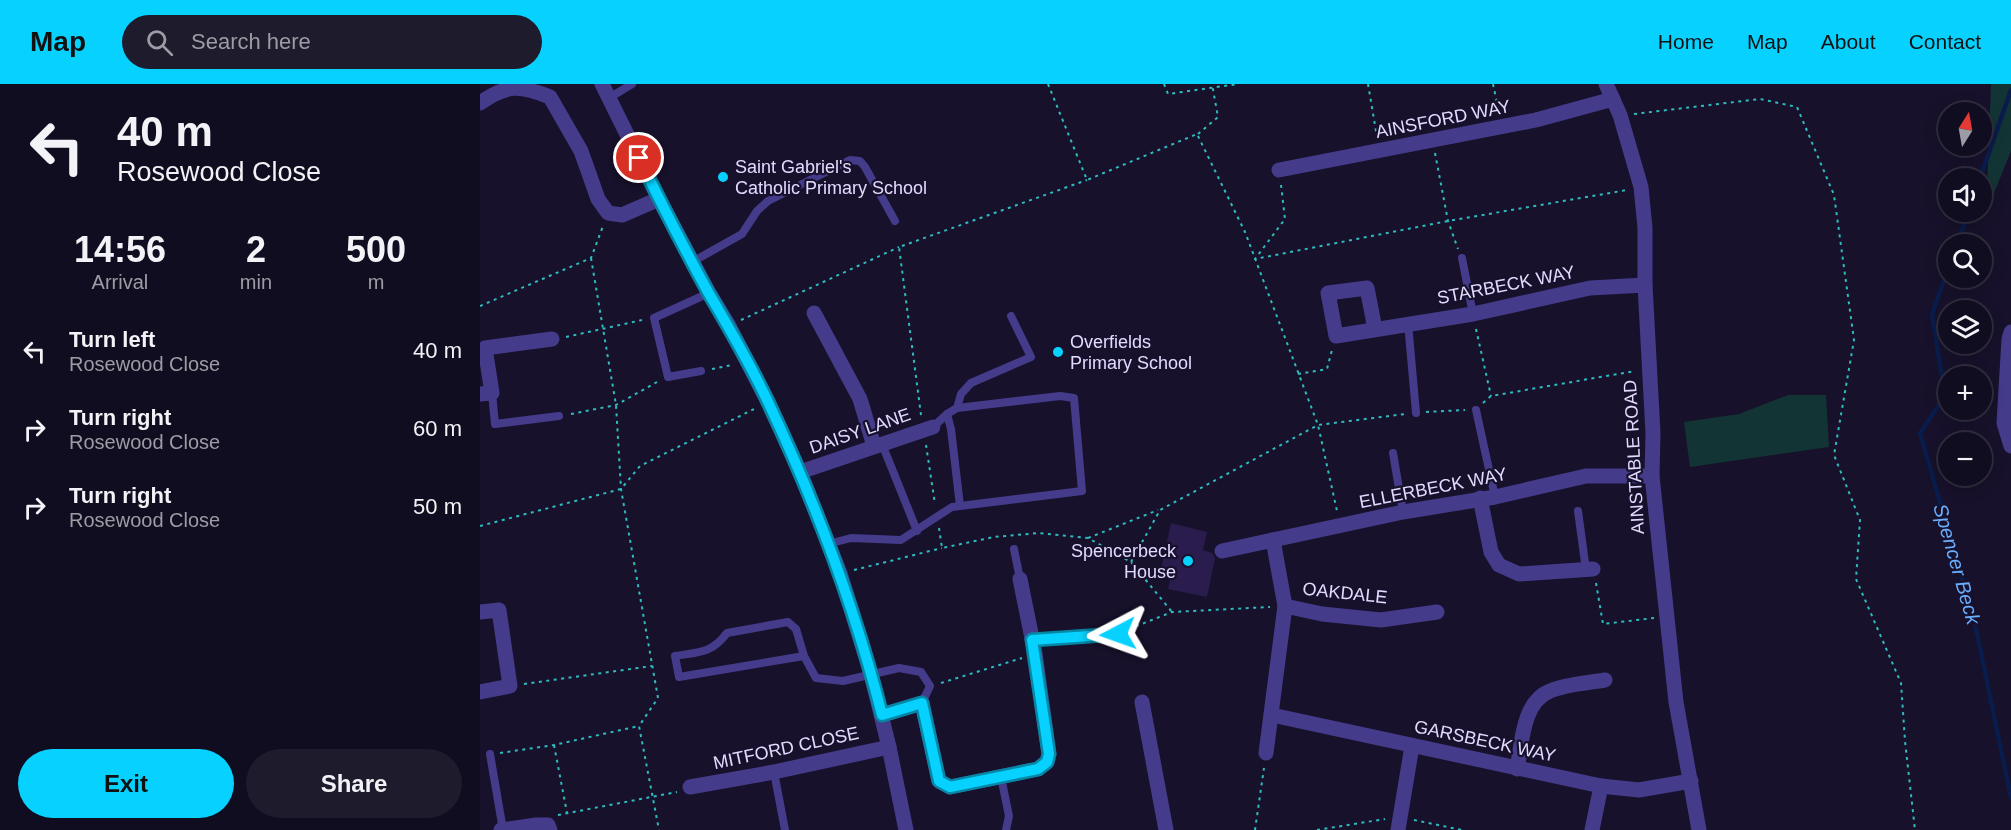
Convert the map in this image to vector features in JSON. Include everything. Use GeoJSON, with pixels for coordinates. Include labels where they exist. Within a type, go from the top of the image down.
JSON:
{"type":"FeatureCollection","features":[{"type":"Feature","properties":{"kind":"street","name":"AINSTABLE ROAD"},"geometry":{"type":"LineString","coordinates":[[1606,84],[1620,115],[1641,188],[1645,228],[1648,368],[1653,433],[1652,476],[1676,702],[1699,830]]}},
{"type":"Feature","properties":{"kind":"street"},"geometry":{"type":"LineString","coordinates":[[480,103],[495,92],[524,87],[550,97],[581,152],[598,199],[608,213],[622,215],[659,199]]}},
{"type":"Feature","properties":{"kind":"street"},"geometry":{"type":"LineString","coordinates":[[605,91],[692,262],[729,326],[768,402],[800,472],[840,573],[871,674],[906,830]]}},
{"type":"Feature","properties":{"kind":"street","name":"AINSFORD WAY"},"geometry":{"type":"LineString","coordinates":[[1279,170],[1502,127],[1613,99]]}},
{"type":"Feature","properties":{"kind":"street","name":"STARBECK WAY"},"geometry":{"type":"LineString","coordinates":[[1336,336],[1473,314],[1590,288],[1645,285]]}},
{"type":"Feature","properties":{"kind":"street"},"geometry":{"type":"LineString","coordinates":[[1336,336],[1328,293],[1367,288],[1375,329]]}},
{"type":"Feature","properties":{"kind":"street"},"geometry":{"type":"LineString","coordinates":[[814,313],[860,399],[878,445]]}},
{"type":"Feature","properties":{"kind":"street"},"geometry":{"type":"LineString","coordinates":[[2011,332],[2008,339],[2004,423],[2011,446]]}},
{"type":"Feature","properties":{"kind":"street"},"geometry":{"type":"LineString","coordinates":[[486,393],[485,348],[552,339]]}},
{"type":"Feature","properties":{"kind":"street","name":"DAISY LANE"},"geometry":{"type":"LineString","coordinates":[[800,472],[933,427]]}},
{"type":"Feature","properties":{"kind":"street","name":"ELLERBECK WAY"},"geometry":{"type":"LineString","coordinates":[[1222,550],[1586,476],[1652,476]]}},
{"type":"Feature","properties":{"kind":"street"},"geometry":{"type":"LineString","coordinates":[[1487,497],[1491,552],[1499,565],[1519,574],[1589,569]]}},
{"type":"Feature","properties":{"kind":"street"},"geometry":{"type":"LineString","coordinates":[[1266,753],[1285,606],[1273,540]]}},
{"type":"Feature","properties":{"kind":"street"},"geometry":{"type":"LineString","coordinates":[[882,715],[922,703],[939,781],[950,787],[1038,769],[1047,762],[1049,754],[1032,640],[1020,579]]}},
{"type":"Feature","properties":{"kind":"street","name":"OAKDALE"},"geometry":{"type":"LineString","coordinates":[[1285,606],[1322,614],[1381,620],[1437,612]]}},
{"type":"Feature","properties":{"kind":"street"},"geometry":{"type":"LineString","coordinates":[[480,612],[499,610],[510,686],[480,692]]}},
{"type":"Feature","properties":{"kind":"street"},"geometry":{"type":"LineString","coordinates":[[1517,769],[1528,714],[1538,699],[1550,691],[1605,680]]}},
{"type":"Feature","properties":{"kind":"street"},"geometry":{"type":"LineString","coordinates":[[1142,702],[1166,830]]}},
{"type":"Feature","properties":{"kind":"street","name":"GARSBECK WAY"},"geometry":{"type":"LineString","coordinates":[[1272,715],[1601,786],[1639,790],[1691,781]]}},
{"type":"Feature","properties":{"kind":"street"},"geometry":{"type":"LineString","coordinates":[[1398,830],[1412,746]]}},
{"type":"Feature","properties":{"kind":"street","name":"MITFORD CLOSE"},"geometry":{"type":"LineString","coordinates":[[690,787],[774,772],[889,747]]}},
{"type":"Feature","properties":{"kind":"street"},"geometry":{"type":"LineString","coordinates":[[1592,830],[1601,786]]}},
{"type":"Feature","properties":{"kind":"street"},"geometry":{"type":"LineString","coordinates":[[502,830],[543,827]]}},
{"type":"Feature","properties":{"kind":"lane"},"geometry":{"type":"LineString","coordinates":[[605,91],[629,85]]}},
{"type":"Feature","properties":{"kind":"lane"},"geometry":{"type":"LineString","coordinates":[[692,262],[742,234],[768,201],[850,160],[860,161],[865,167],[895,221]]}},
{"type":"Feature","properties":{"kind":"lane"},"geometry":{"type":"LineString","coordinates":[[1462,258],[1473,314]]}},
{"type":"Feature","properties":{"kind":"lane"},"geometry":{"type":"LineString","coordinates":[[701,371],[668,376],[654,318],[709,293]]}},
{"type":"Feature","properties":{"kind":"lane"},"geometry":{"type":"LineString","coordinates":[[957,408],[962,394],[971,384],[1031,357],[1011,316]]}},
{"type":"Feature","properties":{"kind":"lane"},"geometry":{"type":"LineString","coordinates":[[1408,323],[1416,413]]}},
{"type":"Feature","properties":{"kind":"lane"},"geometry":{"type":"LineString","coordinates":[[486,393],[495,424],[559,416]]}},
{"type":"Feature","properties":{"kind":"lane"},"geometry":{"type":"LineString","coordinates":[[828,544],[851,538],[901,540],[948,510],[960,506],[1082,491],[1074,398],[1060,396],[957,408],[933,427]]}},
{"type":"Feature","properties":{"kind":"lane"},"geometry":{"type":"LineString","coordinates":[[1476,410],[1487,497]]}},
{"type":"Feature","properties":{"kind":"lane"},"geometry":{"type":"LineString","coordinates":[[947,414],[951,429],[960,506]]}},
{"type":"Feature","properties":{"kind":"lane"},"geometry":{"type":"LineString","coordinates":[[878,445],[917,531]]}},
{"type":"Feature","properties":{"kind":"lane"},"geometry":{"type":"LineString","coordinates":[[1393,453],[1403,512]]}},
{"type":"Feature","properties":{"kind":"lane"},"geometry":{"type":"LineString","coordinates":[[1578,511],[1589,569]]}},
{"type":"Feature","properties":{"kind":"lane"},"geometry":{"type":"LineString","coordinates":[[1014,549],[1020,579]]}},
{"type":"Feature","properties":{"kind":"lane"},"geometry":{"type":"LineString","coordinates":[[804,656],[679,677],[675,656],[710,650],[728,633],[788,622],[796,629],[804,656],[816,678],[843,681],[899,668],[921,672],[930,686],[922,703]]}},
{"type":"Feature","properties":{"kind":"lane"},"geometry":{"type":"LineString","coordinates":[[1032,640],[1118,634]]}},
{"type":"Feature","properties":{"kind":"lane"},"geometry":{"type":"LineString","coordinates":[[490,754],[502,830]]}},
{"type":"Feature","properties":{"kind":"lane"},"geometry":{"type":"LineString","coordinates":[[774,772],[784,830]]}},
{"type":"Feature","properties":{"kind":"lane"},"geometry":{"type":"LineString","coordinates":[[1001,777],[1009,816],[1006,830]]}},
{"type":"Feature","properties":{"kind":"path"},"geometry":{"type":"LineString","coordinates":[[1048,84],[1087,180],[1197,134],[1218,117],[1212,84]]}},
{"type":"Feature","properties":{"kind":"path"},"geometry":{"type":"LineString","coordinates":[[1164,84],[1168,94],[1238,84]]}},
{"type":"Feature","properties":{"kind":"path"},"geometry":{"type":"LineString","coordinates":[[1368,84],[1379,152]]}},
{"type":"Feature","properties":{"kind":"path"},"geometry":{"type":"LineString","coordinates":[[1493,84],[1502,127]]}},
{"type":"Feature","properties":{"kind":"path"},"geometry":{"type":"LineString","coordinates":[[1620,115],[1760,99],[1797,107],[1834,195],[1854,340],[1834,455],[1860,520],[1856,579],[1901,683],[1915,830]]}},
{"type":"Feature","properties":{"kind":"path"},"geometry":{"type":"LineString","coordinates":[[1197,134],[1245,232],[1318,425],[1340,525]]}},
{"type":"Feature","properties":{"kind":"path"},"geometry":{"type":"LineString","coordinates":[[1433,141],[1448,222],[1462,258]]}},
{"type":"Feature","properties":{"kind":"path"},"geometry":{"type":"LineString","coordinates":[[1255,259],[1285,219],[1279,170]]}},
{"type":"Feature","properties":{"kind":"path"},"geometry":{"type":"LineString","coordinates":[[1255,259],[1641,188]]}},
{"type":"Feature","properties":{"kind":"path"},"geometry":{"type":"LineString","coordinates":[[490,754],[554,745],[639,726],[658,698],[621,489],[616,405],[591,258],[608,213]]}},
{"type":"Feature","properties":{"kind":"path"},"geometry":{"type":"LineString","coordinates":[[729,326],[899,247]]}},
{"type":"Feature","properties":{"kind":"path"},"geometry":{"type":"LineString","coordinates":[[480,306],[591,258]]}},
{"type":"Feature","properties":{"kind":"path"},"geometry":{"type":"LineString","coordinates":[[1473,314],[1491,396]]}},
{"type":"Feature","properties":{"kind":"path"},"geometry":{"type":"LineString","coordinates":[[552,339],[654,318]]}},
{"type":"Feature","properties":{"kind":"path"},"geometry":{"type":"LineString","coordinates":[[1298,374],[1327,369],[1336,336]]}},
{"type":"Feature","properties":{"kind":"path"},"geometry":{"type":"LineString","coordinates":[[701,371],[747,362]]}},
{"type":"Feature","properties":{"kind":"path"},"geometry":{"type":"LineString","coordinates":[[1088,538],[1160,510],[1318,425],[1416,413],[1476,410],[1491,396],[1648,368]]}},
{"type":"Feature","properties":{"kind":"path"},"geometry":{"type":"LineString","coordinates":[[559,416],[616,405],[668,376]]}},
{"type":"Feature","properties":{"kind":"path"},"geometry":{"type":"LineString","coordinates":[[480,526],[621,489],[640,466],[768,402]]}},
{"type":"Feature","properties":{"kind":"path"},"geometry":{"type":"LineString","coordinates":[[1131,562],[1160,510]]}},
{"type":"Feature","properties":{"kind":"path"},"geometry":{"type":"LineString","coordinates":[[840,573],[942,548]]}},
{"type":"Feature","properties":{"kind":"path"},"geometry":{"type":"LineString","coordinates":[[1589,569],[1603,624],[1666,616]]}},
{"type":"Feature","properties":{"kind":"path"},"geometry":{"type":"LineString","coordinates":[[510,686],[653,666]]}},
{"type":"Feature","properties":{"kind":"path"},"geometry":{"type":"LineString","coordinates":[[639,726],[659,830]]}},
{"type":"Feature","properties":{"kind":"path"},"geometry":{"type":"LineString","coordinates":[[554,745],[567,813]]}},
{"type":"Feature","properties":{"kind":"path"},"geometry":{"type":"LineString","coordinates":[[1255,830],[1266,753]]}},
{"type":"Feature","properties":{"kind":"path"},"geometry":{"type":"LineString","coordinates":[[543,827],[567,813],[682,791],[690,787]]}},
{"type":"Feature","properties":{"kind":"green space"},"geometry":{"type":"Polygon","coordinates":[[[1991,84],[2011,84],[2011,151],[1992,198],[1992,168],[1988,168],[1988,156],[1992,156],[1991,84]]]}},
{"type":"Feature","properties":{"kind":"green space"},"geometry":{"type":"Polygon","coordinates":[[[1788,395],[1826,395],[1829,447],[1690,467],[1684,422],[1739,414],[1788,395]]]}},
{"type":"Feature","properties":{"kind":"building","name":"Spencerbeck House"},"geometry":{"type":"Polygon","coordinates":[[[1171,523],[1207,532],[1203,550],[1212,553],[1215,558],[1207,597],[1168,589],[1172,571],[1161,569],[1171,523]]]}},
{"type":"Feature","properties":{"kind":"waterway","name":"Spencer Beck"},"geometry":{"type":"LineString","coordinates":[[1984,168],[2011,90]]}},
{"type":"Feature","properties":{"kind":"waterway","name":"Spencer Beck"},"geometry":{"type":"LineString","coordinates":[[1961,234],[1965,222]]}},
{"type":"Feature","properties":{"kind":"waterway","name":"Spencer Beck"},"geometry":{"type":"LineString","coordinates":[[1941,288],[1932,314],[1945,396],[1920,433],[1975,624],[2011,798]]}},
{"type":"Feature","properties":{"kind":"place","name":"Saint Gabriel's Catholic Primary School"},"geometry":{"type":"Point","coordinates":[723,177]}},
{"type":"Feature","properties":{"kind":"place","name":"Overfields Primary School"},"geometry":{"type":"Point","coordinates":[1058,352]}},
{"type":"Feature","properties":{"kind":"place","name":"Spencerbeck House"},"geometry":{"type":"Point","coordinates":[1188,561]}},
{"type":"Feature","properties":{"kind":"route"},"geometry":{"type":"LineString","coordinates":[[639,158],[768,402],[800,472],[840,573],[882,715],[922,703],[939,781],[950,787],[1038,769],[1047,762],[1049,754],[1032,640],[1118,634]]}}]}
